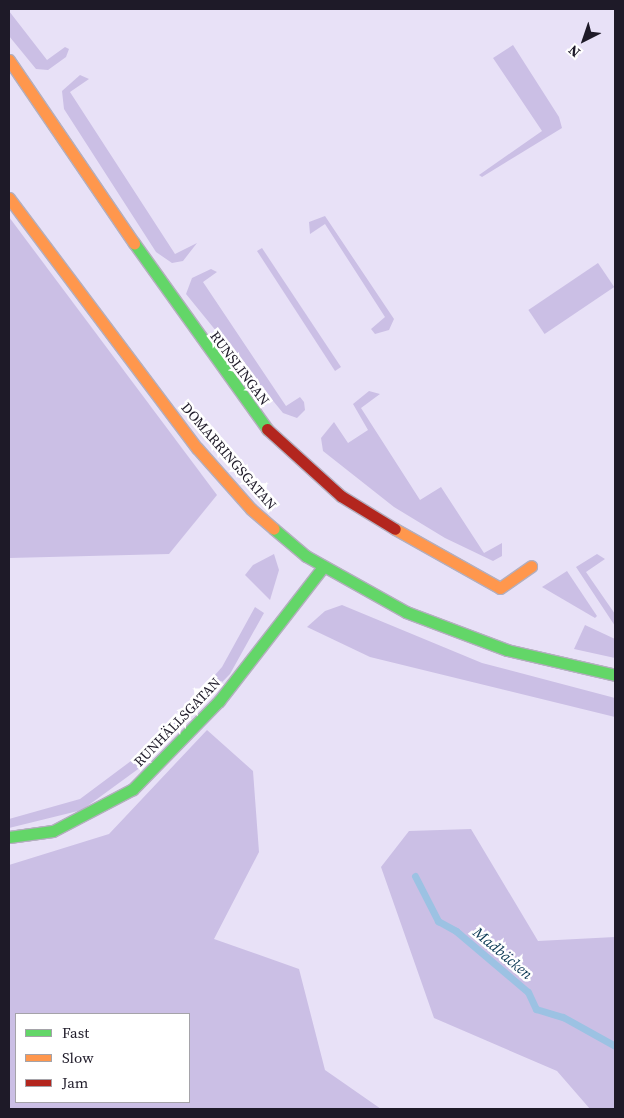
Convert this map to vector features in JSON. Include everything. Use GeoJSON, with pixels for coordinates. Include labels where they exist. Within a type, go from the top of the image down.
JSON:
{"type":"FeatureCollection","features":[{"type":"Feature","properties":{"kind":"street","name":"RUNSLINGAN"},"geometry":{"type":"LineString","coordinates":[[9,60],[216,362],[273,437],[341,496],[464,571],[500,588],[531,566]]}},
{"type":"Feature","properties":{"kind":"street","name":"DOMARRINGSGATAN"},"geometry":{"type":"LineString","coordinates":[[9,198],[198,448],[251,509],[322,567],[406,612],[460,633],[507,650],[615,675]]}},
{"type":"Feature","properties":{"kind":"street","name":"RUNHÄLLSGATAN"},"geometry":{"type":"LineString","coordinates":[[9,837],[54,831],[133,788],[219,702],[322,567]]}},
{"type":"Feature","properties":{"kind":"shaded area"},"geometry":{"type":"Polygon","coordinates":[[[9,11],[47,60],[65,47],[69,49],[66,57],[48,70],[36,69],[9,36],[9,11]]]}},
{"type":"Feature","properties":{"kind":"shaded area"},"geometry":{"type":"Polygon","coordinates":[[[513,45],[559,117],[562,128],[482,177],[479,175],[542,131],[493,58],[513,45]]]}},
{"type":"Feature","properties":{"kind":"shaded area"},"geometry":{"type":"Polygon","coordinates":[[[80,75],[89,79],[70,92],[175,254],[197,243],[183,261],[172,263],[156,252],[64,109],[62,91],[80,75]]]}},
{"type":"Feature","properties":{"kind":"shaded area"},"geometry":{"type":"Polygon","coordinates":[[[325,216],[394,319],[389,330],[375,334],[371,329],[385,317],[325,224],[310,234],[309,222],[325,216]]]}},
{"type":"Feature","properties":{"kind":"shaded area"},"geometry":{"type":"Polygon","coordinates":[[[9,217],[217,495],[169,554],[9,558],[9,217]]]}},
{"type":"Feature","properties":{"kind":"shaded area"},"geometry":{"type":"Polygon","coordinates":[[[262,248],[341,367],[335,371],[257,251],[262,248]]]}},
{"type":"Feature","properties":{"kind":"shaded area"},"geometry":{"type":"Polygon","coordinates":[[[598,263],[614,287],[545,334],[528,310],[598,263]]]}},
{"type":"Feature","properties":{"kind":"shaded area"},"geometry":{"type":"Polygon","coordinates":[[[211,269],[217,272],[203,282],[286,406],[300,397],[304,402],[305,410],[297,418],[283,413],[186,294],[192,278],[211,269]]]}},
{"type":"Feature","properties":{"kind":"shaded area"},"geometry":{"type":"Polygon","coordinates":[[[369,391],[380,394],[361,408],[420,500],[441,487],[484,553],[502,543],[502,556],[493,561],[445,538],[394,507],[323,451],[321,438],[334,422],[348,443],[368,430],[353,404],[369,391]]]}},
{"type":"Feature","properties":{"kind":"shaded area"},"geometry":{"type":"Polygon","coordinates":[[[274,554],[279,570],[270,600],[245,575],[253,565],[274,554]]]}},
{"type":"Feature","properties":{"kind":"shaded area"},"geometry":{"type":"Polygon","coordinates":[[[597,554],[605,559],[586,572],[615,614],[615,626],[576,567],[597,554]]]}},
{"type":"Feature","properties":{"kind":"shaded area"},"geometry":{"type":"Polygon","coordinates":[[[567,571],[597,616],[595,618],[542,587],[567,571]]]}},
{"type":"Feature","properties":{"kind":"shaded area"},"geometry":{"type":"Polygon","coordinates":[[[342,605],[482,663],[615,698],[615,717],[370,657],[307,627],[325,611],[342,605]]]}},
{"type":"Feature","properties":{"kind":"shaded area"},"geometry":{"type":"Polygon","coordinates":[[[255,607],[264,613],[230,674],[163,743],[157,741],[222,667],[255,607]]]}},
{"type":"Feature","properties":{"kind":"shaded area"},"geometry":{"type":"Polygon","coordinates":[[[585,625],[615,639],[615,658],[574,649],[585,625]]]}},
{"type":"Feature","properties":{"kind":"shaded area"},"geometry":{"type":"Polygon","coordinates":[[[207,730],[253,771],[259,852],[214,939],[299,969],[325,1070],[381,1109],[9,1109],[9,865],[109,834],[207,730]]]}},
{"type":"Feature","properties":{"kind":"shaded area"},"geometry":{"type":"Polygon","coordinates":[[[143,752],[145,764],[82,810],[9,828],[9,819],[80,799],[143,752]]]}},
{"type":"Feature","properties":{"kind":"shaded area"},"geometry":{"type":"Polygon","coordinates":[[[471,829],[538,941],[615,937],[615,1109],[590,1109],[557,1071],[434,1018],[381,867],[409,831],[471,829]]]}},
{"type":"Feature","properties":{"kind":"waterway","name":"Madbäcken"},"geometry":{"type":"LineString","coordinates":[[415,876],[438,921],[456,931],[528,992],[536,1009],[563,1017],[615,1046]]}},
{"type":"Feature","properties":{"kind":"traffic: fast"},"geometry":{"type":"LineString","coordinates":[[134,243],[267,429]]}},
{"type":"Feature","properties":{"kind":"traffic: fast"},"geometry":{"type":"LineString","coordinates":[[274,529],[306,556],[406,612],[507,650],[615,675]]}},
{"type":"Feature","properties":{"kind":"traffic: fast"},"geometry":{"type":"LineString","coordinates":[[9,837],[53,831],[133,789],[219,701],[323,567]]}},
{"type":"Feature","properties":{"kind":"traffic: slow"},"geometry":{"type":"LineString","coordinates":[[9,60],[134,243]]}},
{"type":"Feature","properties":{"kind":"traffic: slow"},"geometry":{"type":"LineString","coordinates":[[9,198],[197,448],[251,509],[274,529]]}},
{"type":"Feature","properties":{"kind":"traffic: slow"},"geometry":{"type":"LineString","coordinates":[[395,529],[500,588],[531,566]]}},
{"type":"Feature","properties":{"kind":"traffic: jam"},"geometry":{"type":"LineString","coordinates":[[267,429],[341,496],[395,529]]}}]}
